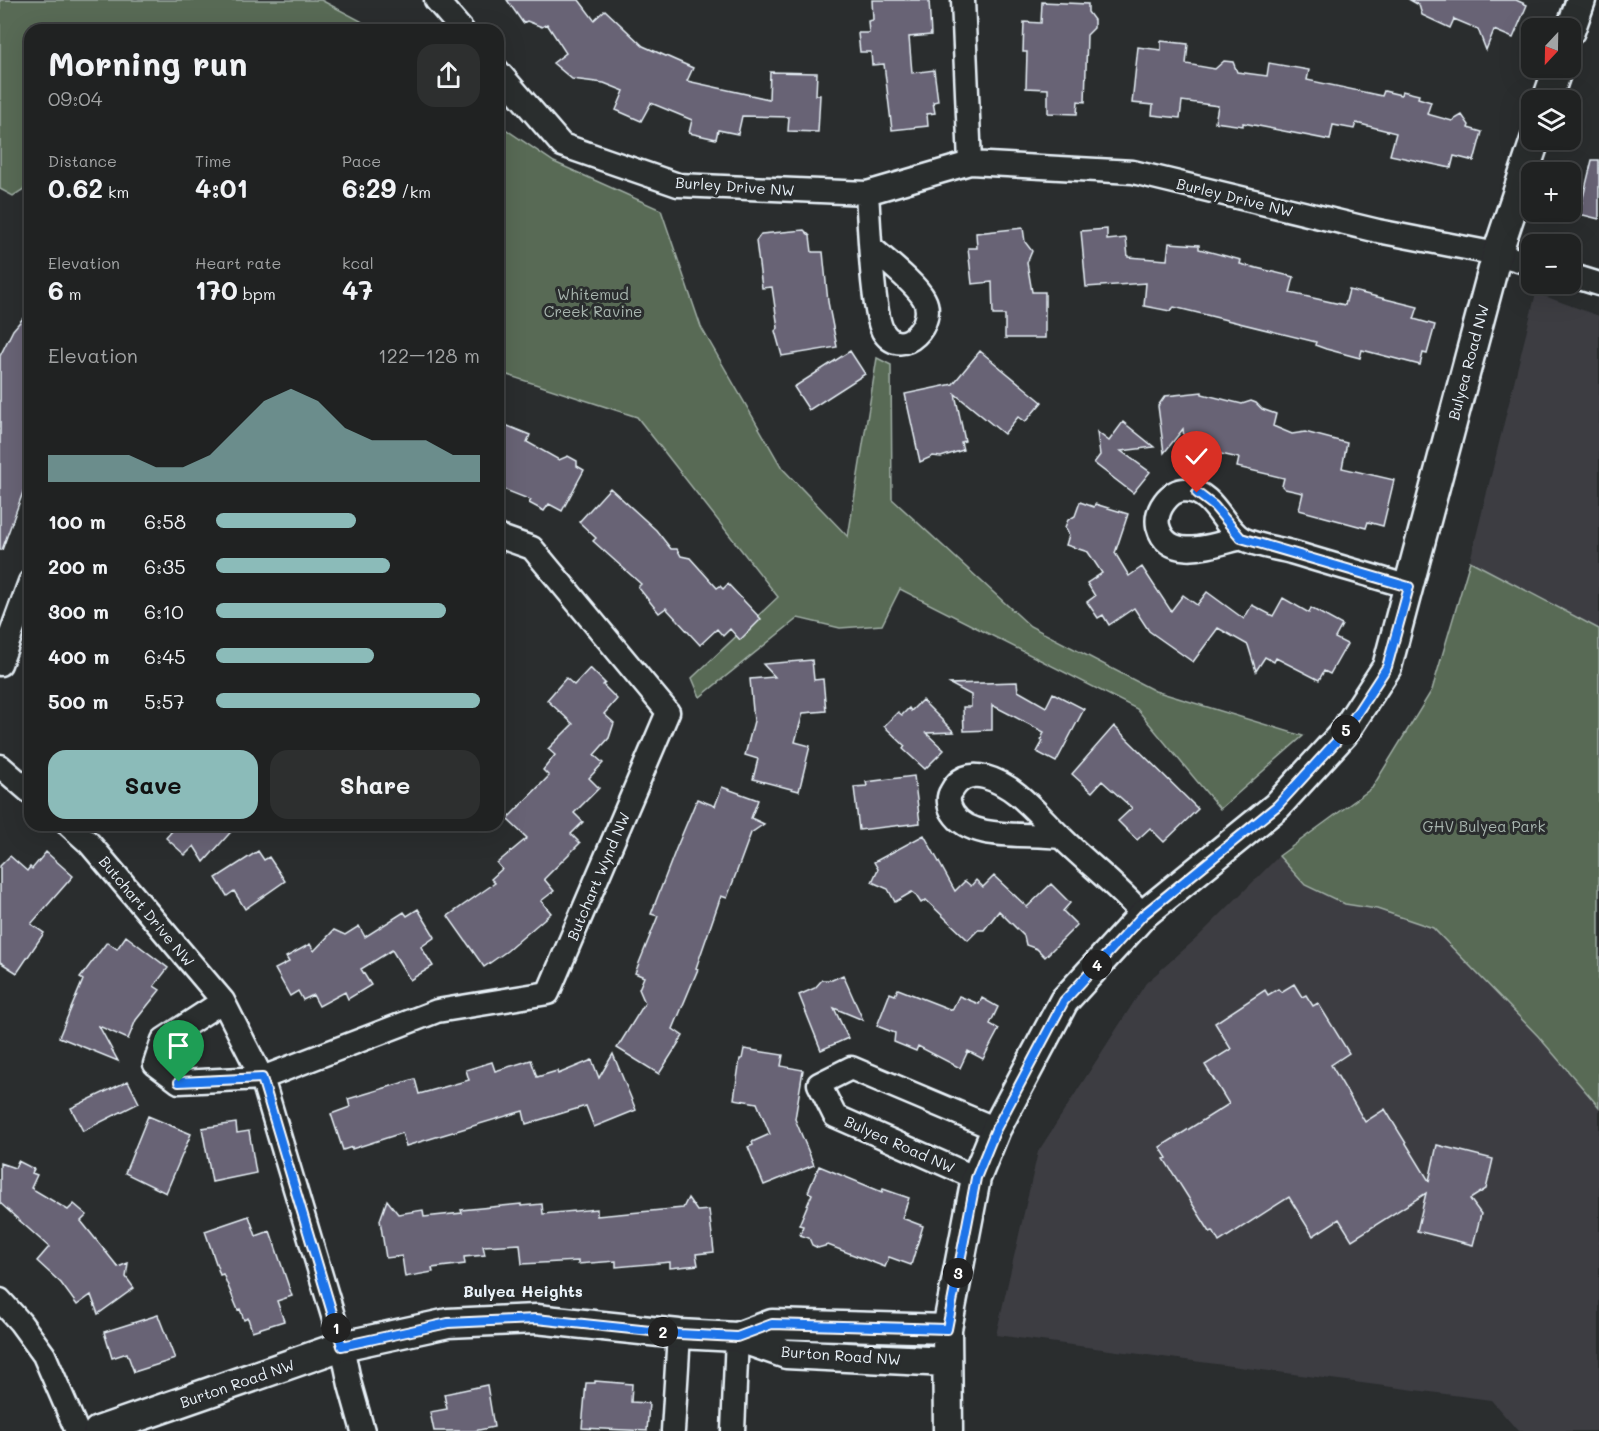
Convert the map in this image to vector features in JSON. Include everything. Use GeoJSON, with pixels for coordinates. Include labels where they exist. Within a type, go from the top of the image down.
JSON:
{"type":"FeatureCollection","features":[{"type":"Feature","properties":{"kind":"street"},"geometry":{"type":"LineString","coordinates":[[436,0],[457,24]]}},
{"type":"Feature","properties":{"kind":"street"},"geometry":{"type":"LineString","coordinates":[[963,0],[970,163]]}},
{"type":"Feature","properties":{"kind":"street"},"geometry":{"type":"LineString","coordinates":[[1575,18],[1581,0]]}},
{"type":"Feature","properties":{"kind":"street","name":"Burley Drive NW"},"geometry":{"type":"LineString","coordinates":[[504,78],[562,145],[678,185],[867,193],[970,163],[1132,172],[1378,231],[1497,254],[1521,261]]}},
{"type":"Feature","properties":{"kind":"street","name":"Bulyea Road NW"},"geometry":{"type":"LineString","coordinates":[[948,1431],[947,1329],[976,1178],[996,1129],[1064,1001],[1143,915],[1277,806],[1344,733],[1387,667],[1497,254],[1531,150]]}},
{"type":"Feature","properties":{"kind":"street"},"geometry":{"type":"LineString","coordinates":[[867,193],[872,248]]}},
{"type":"Feature","properties":{"kind":"street"},"geometry":{"type":"LineString","coordinates":[[1581,278],[1599,284]]}},
{"type":"Feature","properties":{"kind":"street","name":"Butchart Wynd NW"},"geometry":{"type":"LineString","coordinates":[[262,1078],[437,1011],[548,993],[668,712],[532,548],[504,538]]}},
{"type":"Feature","properties":{"kind":"street"},"geometry":{"type":"LineString","coordinates":[[1241,538],[1409,587]]}},
{"type":"Feature","properties":{"kind":"street"},"geometry":{"type":"LineString","coordinates":[[0,664],[24,598]]}},
{"type":"Feature","properties":{"kind":"street"},"geometry":{"type":"LineString","coordinates":[[0,766],[24,787]]}},
{"type":"Feature","properties":{"kind":"street","name":"Butchart Drive NW"},"geometry":{"type":"LineString","coordinates":[[76,831],[89,843],[223,1001],[262,1078],[342,1346]]}},
{"type":"Feature","properties":{"kind":"street"},"geometry":{"type":"LineString","coordinates":[[1060,837],[1129,899],[1143,915]]}},
{"type":"Feature","properties":{"kind":"street"},"geometry":{"type":"LineString","coordinates":[[223,1001],[163,1040],[155,1064],[179,1082],[262,1078]]}},
{"type":"Feature","properties":{"kind":"street","name":"Bulyea Road NW"},"geometry":{"type":"LineString","coordinates":[[976,1178],[835,1116],[819,1084],[851,1068],[996,1129]]}},
{"type":"Feature","properties":{"kind":"street"},"geometry":{"type":"LineString","coordinates":[[0,1300],[20,1322],[44,1355],[77,1431]]}},
{"type":"Feature","properties":{"kind":"street","name":"Burton Road NW"},"geometry":{"type":"LineString","coordinates":[[98,1431],[342,1346],[448,1323],[536,1319],[679,1334],[737,1337],[786,1354],[947,1362]]}},
{"type":"Feature","properties":{"kind":"street","name":"Burton Road NW"},"geometry":{"type":"LineString","coordinates":[[737,1337],[772,1324],[947,1329]]}},
{"type":"Feature","properties":{"kind":"street"},"geometry":{"type":"LineString","coordinates":[[673,1431],[679,1334]]}},
{"type":"Feature","properties":{"kind":"street"},"geometry":{"type":"LineString","coordinates":[[733,1431],[737,1337]]}},
{"type":"Feature","properties":{"kind":"street"},"geometry":{"type":"LineString","coordinates":[[342,1346],[363,1431]]}},
{"type":"Feature","properties":{"kind":"shaded area"},"geometry":{"type":"Polygon","coordinates":[[[1536,294],[1599,316],[1599,629],[1470,561],[1536,294]]]}},
{"type":"Feature","properties":{"kind":"shaded area"},"geometry":{"type":"Polygon","coordinates":[[[1279,856],[1305,885],[1345,904],[1377,909],[1433,928],[1538,1036],[1599,1107],[1599,1431],[1518,1431],[1491,1400],[996,1335],[1038,1152],[1146,983],[1197,938],[1279,856]]]}},
{"type":"Feature","properties":{"kind":"green space"},"geometry":{"type":"Polygon","coordinates":[[[0,0],[321,0],[364,24],[24,24],[24,189],[13,196],[0,189],[0,0]]]}},
{"type":"Feature","properties":{"kind":"green space","name":"Whitemud Creek Ravine"},"geometry":{"type":"Polygon","coordinates":[[[504,128],[554,162],[661,210],[701,327],[782,468],[848,537],[877,358],[891,365],[892,499],[1030,626],[1155,691],[1303,736],[1220,809],[1137,709],[900,589],[882,625],[840,628],[798,618],[700,697],[692,678],[778,597],[637,417],[504,374],[504,128]]]}},
{"type":"Feature","properties":{"kind":"green space","name":"GHV Bulyea Park"},"geometry":{"type":"Polygon","coordinates":[[[1470,561],[1599,629],[1599,1107],[1538,1036],[1433,928],[1377,909],[1345,904],[1305,885],[1279,856],[1372,788],[1432,690],[1470,561]]]}},
{"type":"Feature","properties":{"kind":"building"},"geometry":{"type":"Polygon","coordinates":[[[507,0],[579,0],[594,20],[605,10],[643,46],[693,68],[687,81],[769,99],[770,72],[817,73],[816,95],[820,95],[818,132],[788,131],[789,117],[742,116],[738,134],[718,130],[716,139],[689,133],[692,120],[651,103],[641,121],[616,110],[624,91],[604,83],[572,79],[553,63],[566,53],[547,24],[542,27],[527,21],[523,23],[507,0]]]}},
{"type":"Feature","properties":{"kind":"building"},"geometry":{"type":"Polygon","coordinates":[[[872,0],[929,0],[931,35],[909,37],[912,73],[934,70],[938,101],[933,102],[935,113],[927,114],[928,126],[892,130],[884,64],[872,65],[871,52],[860,52],[858,33],[869,33],[868,21],[873,20],[872,0]]]}},
{"type":"Feature","properties":{"kind":"building"},"geometry":{"type":"Polygon","coordinates":[[[1410,0],[1516,0],[1527,5],[1513,38],[1494,30],[1486,50],[1478,29],[1454,19],[1450,28],[1422,15],[1419,5],[1410,0]]]}},
{"type":"Feature","properties":{"kind":"building"},"geometry":{"type":"Polygon","coordinates":[[[1042,2],[1088,4],[1088,12],[1094,20],[1094,28],[1087,35],[1085,102],[1078,101],[1077,114],[1048,113],[1048,89],[1026,88],[1027,52],[1023,52],[1024,22],[1041,23],[1042,2]]]}},
{"type":"Feature","properties":{"kind":"building"},"geometry":{"type":"Polygon","coordinates":[[[1161,41],[1188,44],[1186,64],[1215,69],[1224,61],[1233,62],[1237,72],[1267,76],[1269,63],[1309,70],[1307,80],[1382,96],[1384,91],[1401,95],[1402,91],[1419,95],[1418,98],[1431,102],[1427,114],[1452,121],[1462,115],[1469,125],[1468,128],[1482,132],[1474,161],[1454,156],[1451,168],[1390,155],[1396,133],[1356,123],[1354,129],[1333,125],[1330,140],[1243,123],[1243,126],[1215,122],[1218,106],[1182,101],[1180,118],[1152,115],[1153,105],[1132,103],[1138,47],[1161,50],[1161,41]]]}},
{"type":"Feature","properties":{"kind":"building"},"geometry":{"type":"Polygon","coordinates":[[[1592,160],[1599,160],[1599,219],[1581,214],[1592,160]]]}},
{"type":"Feature","properties":{"kind":"building"},"geometry":{"type":"Polygon","coordinates":[[[1023,228],[1025,242],[1032,251],[1027,263],[1032,292],[1045,292],[1045,338],[1005,338],[1005,315],[993,315],[992,282],[972,284],[968,248],[977,248],[976,233],[1023,228]]]}},
{"type":"Feature","properties":{"kind":"building"},"geometry":{"type":"Polygon","coordinates":[[[1107,229],[1107,240],[1126,238],[1128,257],[1167,260],[1169,243],[1199,245],[1199,249],[1241,260],[1240,264],[1294,277],[1290,293],[1345,305],[1349,290],[1418,307],[1414,319],[1435,325],[1427,354],[1423,353],[1420,365],[1362,350],[1360,358],[1315,345],[1316,342],[1174,307],[1170,311],[1144,306],[1146,283],[1086,287],[1081,231],[1107,229]]]}},
{"type":"Feature","properties":{"kind":"building"},"geometry":{"type":"Polygon","coordinates":[[[804,230],[810,236],[812,252],[823,252],[828,302],[837,347],[782,356],[775,331],[778,328],[772,287],[762,288],[756,241],[761,234],[804,230]]]}},
{"type":"Feature","properties":{"kind":"building"},"geometry":{"type":"Polygon","coordinates":[[[24,317],[24,490],[2,550],[0,550],[0,356],[13,330],[24,317]]]}},
{"type":"Feature","properties":{"kind":"building"},"geometry":{"type":"Polygon","coordinates":[[[850,351],[865,374],[809,410],[794,387],[850,351]]]}},
{"type":"Feature","properties":{"kind":"building"},"geometry":{"type":"Polygon","coordinates":[[[980,351],[1042,402],[1025,422],[1018,417],[1004,434],[955,394],[965,441],[961,442],[963,450],[941,457],[933,456],[920,462],[905,394],[953,384],[980,351]]]}},
{"type":"Feature","properties":{"kind":"building"},"geometry":{"type":"Polygon","coordinates":[[[1202,392],[1202,394],[1242,404],[1251,401],[1256,403],[1262,409],[1276,414],[1273,426],[1292,434],[1305,432],[1347,443],[1342,468],[1394,480],[1383,526],[1368,522],[1366,528],[1299,510],[1303,493],[1285,489],[1282,486],[1284,478],[1237,467],[1239,458],[1212,452],[1186,455],[1183,429],[1164,453],[1158,406],[1165,396],[1202,392]]]}},
{"type":"Feature","properties":{"kind":"building"},"geometry":{"type":"Polygon","coordinates":[[[1123,422],[1154,447],[1121,451],[1150,472],[1133,493],[1094,463],[1100,455],[1097,432],[1109,441],[1123,422]]]}},
{"type":"Feature","properties":{"kind":"building"},"geometry":{"type":"Polygon","coordinates":[[[504,424],[530,435],[527,442],[559,460],[568,456],[577,461],[577,466],[584,470],[562,511],[549,504],[544,511],[529,503],[531,500],[504,489],[504,424]]]}},
{"type":"Feature","properties":{"kind":"building"},"geometry":{"type":"Polygon","coordinates":[[[610,488],[656,530],[671,549],[677,549],[681,556],[690,558],[717,588],[720,586],[723,589],[728,584],[761,619],[740,640],[730,629],[723,636],[717,629],[700,645],[666,608],[659,613],[638,587],[641,584],[593,541],[596,538],[579,522],[610,488]]]}},
{"type":"Feature","properties":{"kind":"building"},"geometry":{"type":"Polygon","coordinates":[[[1080,502],[1128,514],[1115,553],[1129,576],[1142,567],[1171,611],[1183,595],[1197,605],[1207,592],[1244,619],[1252,605],[1273,616],[1283,598],[1309,613],[1311,608],[1342,625],[1335,638],[1347,644],[1330,674],[1324,671],[1319,680],[1276,658],[1274,662],[1265,657],[1256,671],[1248,645],[1218,628],[1193,662],[1149,631],[1134,608],[1109,625],[1103,615],[1098,618],[1087,602],[1095,596],[1087,583],[1102,573],[1088,552],[1066,545],[1069,535],[1065,527],[1068,520],[1075,516],[1080,502]]]}},
{"type":"Feature","properties":{"kind":"building"},"geometry":{"type":"Polygon","coordinates":[[[812,660],[814,680],[823,679],[826,711],[803,713],[795,742],[810,746],[799,791],[753,779],[758,759],[745,755],[754,721],[750,679],[775,677],[763,664],[812,660]]]}},
{"type":"Feature","properties":{"kind":"building"},"geometry":{"type":"Polygon","coordinates":[[[590,668],[617,699],[604,714],[614,723],[609,738],[594,755],[603,763],[589,778],[599,788],[574,813],[583,822],[571,834],[580,843],[544,879],[554,891],[541,901],[551,913],[507,951],[484,967],[448,916],[495,883],[491,879],[502,869],[497,863],[527,838],[507,819],[549,776],[543,770],[555,755],[548,749],[573,724],[547,700],[566,678],[574,685],[590,668]]]}},
{"type":"Feature","properties":{"kind":"building"},"geometry":{"type":"Polygon","coordinates":[[[1017,682],[1018,691],[1046,707],[1053,693],[1084,709],[1056,762],[1037,752],[1043,741],[1041,740],[1044,732],[992,705],[992,730],[964,731],[963,707],[971,707],[971,695],[950,684],[1017,682]]]}},
{"type":"Feature","properties":{"kind":"building"},"geometry":{"type":"Polygon","coordinates":[[[922,700],[954,732],[926,733],[944,750],[925,769],[903,749],[905,746],[884,726],[898,712],[902,715],[909,708],[911,711],[922,700]]]}},
{"type":"Feature","properties":{"kind":"building"},"geometry":{"type":"Polygon","coordinates":[[[1114,726],[1198,809],[1164,842],[1150,828],[1137,840],[1118,821],[1132,808],[1102,781],[1092,792],[1072,774],[1114,726]]]}},
{"type":"Feature","properties":{"kind":"building"},"geometry":{"type":"Polygon","coordinates":[[[914,776],[920,823],[859,830],[854,787],[867,786],[866,782],[914,776]]]}},
{"type":"Feature","properties":{"kind":"building"},"geometry":{"type":"Polygon","coordinates":[[[722,787],[758,800],[751,818],[764,824],[751,833],[727,898],[721,896],[696,968],[698,969],[673,1029],[683,1036],[659,1074],[617,1048],[645,1003],[639,989],[644,977],[635,973],[658,916],[651,914],[676,849],[697,799],[715,806],[722,787]]]}},
{"type":"Feature","properties":{"kind":"building"},"geometry":{"type":"Polygon","coordinates":[[[172,831],[232,831],[204,862],[194,846],[185,855],[166,838],[172,831]]]}},
{"type":"Feature","properties":{"kind":"building"},"geometry":{"type":"Polygon","coordinates":[[[924,835],[955,891],[965,881],[971,886],[976,880],[983,887],[994,876],[1027,907],[1051,884],[1070,903],[1063,911],[1077,925],[1045,957],[1037,949],[1026,945],[1024,936],[999,911],[984,930],[978,930],[968,940],[926,900],[921,903],[912,892],[895,902],[888,889],[872,882],[878,869],[874,862],[924,835]]]}},
{"type":"Feature","properties":{"kind":"building"},"geometry":{"type":"Polygon","coordinates":[[[258,851],[264,860],[269,857],[285,881],[245,909],[234,891],[227,896],[216,878],[258,851]]]}},
{"type":"Feature","properties":{"kind":"building"},"geometry":{"type":"Polygon","coordinates":[[[46,852],[73,876],[31,924],[44,933],[17,973],[0,962],[0,866],[10,856],[27,871],[30,867],[32,869],[46,852]]]}},
{"type":"Feature","properties":{"kind":"building"},"geometry":{"type":"Polygon","coordinates":[[[418,909],[435,937],[421,947],[433,966],[410,980],[392,950],[361,969],[371,985],[348,999],[345,992],[319,1006],[313,995],[303,1000],[298,991],[290,996],[275,969],[289,962],[286,957],[310,944],[314,951],[334,930],[345,935],[359,926],[365,937],[404,912],[407,916],[418,909]]]}},
{"type":"Feature","properties":{"kind":"building"},"geometry":{"type":"Polygon","coordinates":[[[126,936],[168,968],[154,986],[160,990],[136,1020],[128,1039],[99,1026],[118,1061],[59,1037],[83,980],[80,978],[107,942],[117,949],[126,936]]]}},
{"type":"Feature","properties":{"kind":"building"},"geometry":{"type":"Polygon","coordinates":[[[843,975],[863,1020],[834,1008],[848,1038],[821,1050],[799,995],[815,988],[822,980],[832,980],[843,975]]]}},
{"type":"Feature","properties":{"kind":"building"},"geometry":{"type":"Polygon","coordinates":[[[1294,984],[1302,997],[1306,995],[1313,1006],[1318,1003],[1349,1053],[1331,1065],[1365,1122],[1385,1109],[1429,1181],[1437,1145],[1493,1159],[1486,1189],[1470,1199],[1481,1214],[1473,1245],[1417,1231],[1426,1193],[1352,1240],[1339,1219],[1313,1236],[1289,1197],[1219,1242],[1213,1231],[1210,1232],[1164,1159],[1167,1158],[1160,1147],[1229,1104],[1205,1065],[1231,1049],[1215,1023],[1265,990],[1268,995],[1278,989],[1281,992],[1294,984]]]}},
{"type":"Feature","properties":{"kind":"building"},"geometry":{"type":"Polygon","coordinates":[[[898,989],[952,1010],[959,996],[979,1004],[982,998],[998,1007],[990,1024],[999,1029],[983,1059],[968,1051],[960,1068],[918,1046],[916,1051],[894,1042],[895,1033],[877,1026],[890,993],[895,995],[898,989]]]}},
{"type":"Feature","properties":{"kind":"building"},"geometry":{"type":"Polygon","coordinates":[[[744,1049],[783,1055],[781,1066],[803,1070],[795,1119],[814,1165],[764,1185],[748,1147],[753,1145],[752,1142],[770,1134],[757,1103],[734,1099],[740,1059],[742,1059],[744,1049]]]}},
{"type":"Feature","properties":{"kind":"building"},"geometry":{"type":"Polygon","coordinates":[[[613,1054],[636,1110],[594,1127],[586,1106],[526,1124],[523,1111],[406,1146],[402,1133],[343,1150],[331,1114],[350,1107],[348,1099],[415,1079],[419,1094],[469,1080],[466,1070],[492,1062],[495,1071],[531,1060],[537,1077],[557,1071],[558,1074],[592,1060],[599,1078],[613,1054]]]}},
{"type":"Feature","properties":{"kind":"building"},"geometry":{"type":"Polygon","coordinates":[[[128,1081],[139,1103],[83,1131],[71,1108],[128,1081]]]}},
{"type":"Feature","properties":{"kind":"building"},"geometry":{"type":"Polygon","coordinates":[[[148,1116],[191,1134],[166,1193],[125,1173],[148,1116]]]}},
{"type":"Feature","properties":{"kind":"building"},"geometry":{"type":"Polygon","coordinates":[[[236,1123],[237,1133],[249,1131],[256,1173],[212,1182],[202,1128],[236,1123]]]}},
{"type":"Feature","properties":{"kind":"building"},"geometry":{"type":"Polygon","coordinates":[[[18,1161],[34,1169],[32,1173],[37,1175],[31,1188],[68,1210],[74,1204],[87,1215],[81,1221],[118,1267],[128,1263],[126,1277],[134,1288],[98,1314],[91,1295],[77,1305],[61,1283],[37,1261],[49,1247],[0,1203],[0,1163],[15,1168],[18,1161]]]}},
{"type":"Feature","properties":{"kind":"building"},"geometry":{"type":"Polygon","coordinates":[[[819,1166],[882,1192],[883,1189],[909,1198],[902,1218],[923,1226],[911,1265],[889,1257],[885,1267],[828,1245],[818,1248],[812,1245],[809,1238],[800,1235],[803,1226],[799,1225],[812,1194],[808,1192],[819,1166]]]}},
{"type":"Feature","properties":{"kind":"building"},"geometry":{"type":"Polygon","coordinates":[[[688,1198],[697,1211],[709,1210],[714,1252],[696,1254],[698,1265],[670,1268],[670,1262],[616,1267],[616,1261],[522,1264],[520,1244],[483,1246],[485,1255],[464,1257],[465,1264],[432,1268],[433,1272],[405,1277],[402,1256],[386,1258],[380,1220],[387,1200],[398,1214],[423,1210],[424,1217],[462,1213],[461,1210],[521,1204],[521,1206],[542,1204],[543,1214],[597,1209],[597,1216],[683,1208],[688,1198]]]}},
{"type":"Feature","properties":{"kind":"building"},"geometry":{"type":"Polygon","coordinates":[[[249,1216],[256,1236],[270,1231],[292,1296],[277,1301],[284,1321],[252,1331],[248,1318],[244,1320],[240,1309],[238,1310],[223,1274],[220,1275],[205,1231],[249,1216]]]}},
{"type":"Feature","properties":{"kind":"building"},"geometry":{"type":"Polygon","coordinates":[[[158,1315],[175,1359],[134,1372],[127,1353],[112,1358],[104,1332],[158,1315]]]}},
{"type":"Feature","properties":{"kind":"building"},"geometry":{"type":"Polygon","coordinates":[[[595,1381],[632,1384],[631,1402],[649,1403],[647,1431],[582,1428],[586,1383],[595,1383],[595,1381]]]}},
{"type":"Feature","properties":{"kind":"building"},"geometry":{"type":"Polygon","coordinates":[[[487,1385],[494,1427],[474,1431],[434,1431],[430,1412],[447,1409],[444,1394],[487,1385]]]}},
{"type":"Feature","properties":{"kind":"district","name":"Bulyea Heights"},"geometry":{"type":"Point","coordinates":[523,1290]}},
{"type":"Feature","properties":{"kind":"route"},"geometry":{"type":"LineString","coordinates":[[179,1082],[262,1078],[342,1346],[448,1323],[536,1319],[679,1334],[737,1337],[772,1324],[947,1329],[976,1178],[996,1129],[1064,1001],[1143,915],[1277,806],[1344,733],[1387,667],[1409,587],[1241,538],[1214,506],[1197,493]]}}]}
